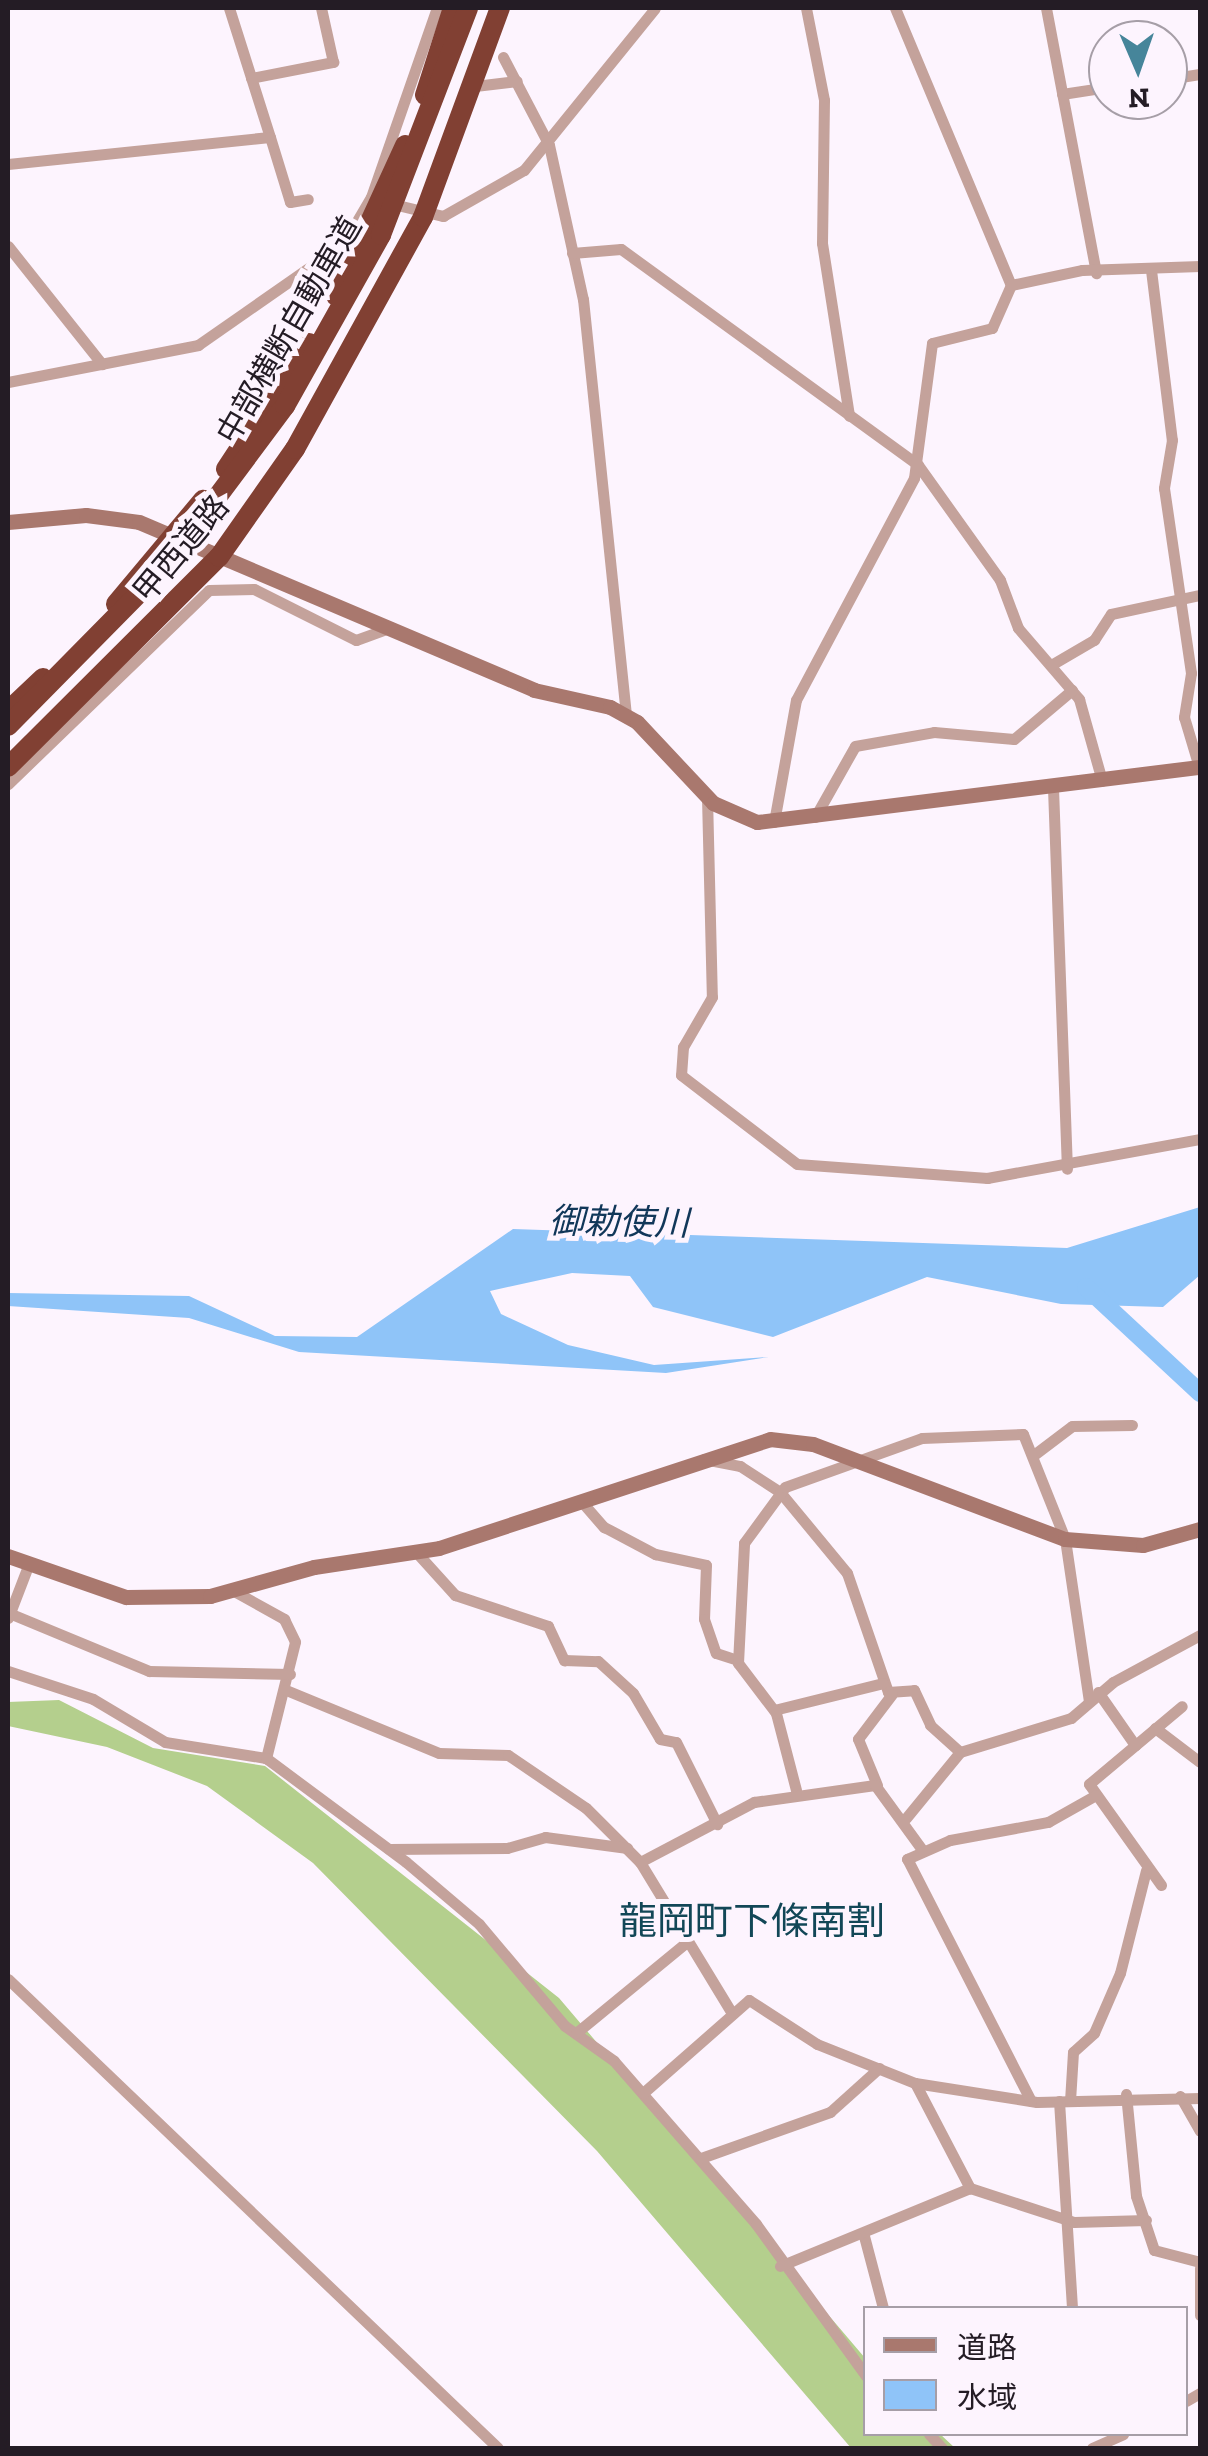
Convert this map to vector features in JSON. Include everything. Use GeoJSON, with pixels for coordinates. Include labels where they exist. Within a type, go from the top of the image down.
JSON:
{"type":"FeatureCollection","features":[{"type":"Feature","properties":{"kind":"highway","name":"甲西道路"},"geometry":{"type":"LineString","coordinates":[[8,711],[174,537],[296,365],[377,199],[453,8]]}},
{"type":"Feature","properties":{"kind":"highway","name":"中部横断自動車道"},"geometry":{"type":"LineString","coordinates":[[8,726],[166,567],[286,406],[381,235],[468,8]]}},
{"type":"Feature","properties":{"kind":"highway","name":"甲西道路"},"geometry":{"type":"LineString","coordinates":[[8,766],[219,557],[334,388],[423,216],[475,86],[500,8]]}},
{"type":"Feature","properties":{"kind":"street"},"geometry":{"type":"LineString","coordinates":[[228,8],[290,202],[308,199]]}},
{"type":"Feature","properties":{"kind":"street"},"geometry":{"type":"LineString","coordinates":[[251,78],[333,62],[321,8]]}},
{"type":"Feature","properties":{"kind":"street"},"geometry":{"type":"LineString","coordinates":[[8,382],[102,364],[223,333],[344,243],[377,199],[438,8]]}},
{"type":"Feature","properties":{"kind":"street"},"geometry":{"type":"LineString","coordinates":[[377,199],[423,216],[462,211],[549,145],[654,8]]}},
{"type":"Feature","properties":{"kind":"street"},"geometry":{"type":"LineString","coordinates":[[806,8],[824,100],[822,243],[850,416]]}},
{"type":"Feature","properties":{"kind":"street"},"geometry":{"type":"LineString","coordinates":[[774,822],[796,700],[918,465],[929,348],[992,328],[1011,285],[896,8]]}},
{"type":"Feature","properties":{"kind":"street"},"geometry":{"type":"LineString","coordinates":[[1046,8],[1096,273]]}},
{"type":"Feature","properties":{"kind":"street"},"geometry":{"type":"LineString","coordinates":[[503,57],[549,145],[572,253],[626,714]]}},
{"type":"Feature","properties":{"kind":"street"},"geometry":{"type":"LineString","coordinates":[[475,86],[517,81]]}},
{"type":"Feature","properties":{"kind":"street"},"geometry":{"type":"LineString","coordinates":[[1062,94],[1088,91]]}},
{"type":"Feature","properties":{"kind":"street"},"geometry":{"type":"LineString","coordinates":[[8,164],[270,138]]}},
{"type":"Feature","properties":{"kind":"street"},"geometry":{"type":"LineString","coordinates":[[8,246],[102,364]]}},
{"type":"Feature","properties":{"kind":"street"},"geometry":{"type":"LineString","coordinates":[[572,253],[621,249],[918,465],[1000,580],[1018,628],[1072,690],[1102,780]]}},
{"type":"Feature","properties":{"kind":"street"},"geometry":{"type":"LineString","coordinates":[[1011,285],[1096,273],[1200,266]]}},
{"type":"Feature","properties":{"kind":"street"},"geometry":{"type":"LineString","coordinates":[[8,522],[112,517],[174,537],[552,697],[626,714],[707,796],[742,818],[774,822],[1200,767],[1184,718],[1184,598],[1164,488],[1172,440],[1151,270]]}},
{"type":"Feature","properties":{"kind":"street"},"geometry":{"type":"LineString","coordinates":[[8,784],[209,590],[254,588],[356,640],[390,627]]}},
{"type":"Feature","properties":{"kind":"street"},"geometry":{"type":"LineString","coordinates":[[1051,665],[1094,640],[1111,614],[1200,595]]}},
{"type":"Feature","properties":{"kind":"street"},"geometry":{"type":"LineString","coordinates":[[815,817],[854,746],[934,732],[1014,739],[1072,690]]}},
{"type":"Feature","properties":{"kind":"street"},"geometry":{"type":"LineString","coordinates":[[1054,788],[1066,1169]]}},
{"type":"Feature","properties":{"kind":"street"},"geometry":{"type":"LineString","coordinates":[[707,796],[712,997],[684,1047],[681,1075],[811,1168],[962,1179],[1066,1169],[1200,1139]]}},
{"type":"Feature","properties":{"kind":"street"},"geometry":{"type":"LineString","coordinates":[[1035,1454],[1072,1426],[1132,1425]]}},
{"type":"Feature","properties":{"kind":"street"},"geometry":{"type":"LineString","coordinates":[[738,1660],[740,1554],[780,1492],[853,1459],[922,1438],[1023,1434],[1035,1454],[1065,1539],[1094,1697],[1135,1746]]}},
{"type":"Feature","properties":{"kind":"street"},"geometry":{"type":"LineString","coordinates":[[8,1556],[126,1598],[179,1601],[417,1552],[581,1501],[701,1456],[770,1438],[853,1459],[1065,1539],[1143,1545],[1200,1529]]}},
{"type":"Feature","properties":{"kind":"street"},"geometry":{"type":"LineString","coordinates":[[701,1456],[714,1467],[740,1466],[780,1492],[847,1573],[883,1683],[892,1694]]}},
{"type":"Feature","properties":{"kind":"street"},"geometry":{"type":"LineString","coordinates":[[581,1501],[604,1527],[655,1554],[706,1564],[704,1619],[716,1652],[738,1660],[774,1710],[796,1790]]}},
{"type":"Feature","properties":{"kind":"street"},"geometry":{"type":"LineString","coordinates":[[417,1552],[455,1595],[548,1626],[564,1660],[598,1660],[634,1693],[660,1739],[676,1742],[717,1824]]}},
{"type":"Feature","properties":{"kind":"street"},"geometry":{"type":"LineString","coordinates":[[28,1566],[8,1615],[150,1671],[290,1674]]}},
{"type":"Feature","properties":{"kind":"street"},"geometry":{"type":"LineString","coordinates":[[232,1590],[284,1619],[295,1642],[266,1758]]}},
{"type":"Feature","properties":{"kind":"street"},"geometry":{"type":"LineString","coordinates":[[906,1818],[960,1752],[1050,1727],[1200,1635]]}},
{"type":"Feature","properties":{"kind":"street"},"geometry":{"type":"LineString","coordinates":[[8,1670],[108,1706],[165,1742],[266,1758],[389,1849],[479,1924],[576,2034],[643,2093],[700,2158],[863,2372]]}},
{"type":"Feature","properties":{"kind":"street"},"geometry":{"type":"LineString","coordinates":[[774,1710],[883,1683]]}},
{"type":"Feature","properties":{"kind":"street"},"geometry":{"type":"LineString","coordinates":[[286,1690],[439,1753],[508,1754],[640,1862],[683,1946],[730,2010]]}},
{"type":"Feature","properties":{"kind":"street"},"geometry":{"type":"LineString","coordinates":[[923,1851],[906,1818],[877,1786],[858,1739],[892,1694],[914,1690],[930,1725],[960,1752]]}},
{"type":"Feature","properties":{"kind":"street"},"geometry":{"type":"LineString","coordinates":[[1161,1886],[1146,1870],[1090,1784],[1182,1706]]}},
{"type":"Feature","properties":{"kind":"street"},"geometry":{"type":"LineString","coordinates":[[1155,1728],[1200,1762]]}},
{"type":"Feature","properties":{"kind":"street"},"geometry":{"type":"LineString","coordinates":[[640,1862],[796,1790],[877,1786]]}},
{"type":"Feature","properties":{"kind":"street"},"geometry":{"type":"LineString","coordinates":[[1030,2100],[907,1860],[923,1851],[1048,1822],[1096,1795]]}},
{"type":"Feature","properties":{"kind":"street"},"geometry":{"type":"LineString","coordinates":[[389,1849],[507,1848],[544,1837],[627,1848]]}},
{"type":"Feature","properties":{"kind":"street"},"geometry":{"type":"LineString","coordinates":[[1072,2306],[1065,2101],[1073,2052],[1094,2033],[1120,1973],[1146,1870]]}},
{"type":"Feature","properties":{"kind":"street"},"geometry":{"type":"LineString","coordinates":[[576,2034],[683,1946]]}},
{"type":"Feature","properties":{"kind":"street"},"geometry":{"type":"LineString","coordinates":[[8,1979],[498,2448]]}},
{"type":"Feature","properties":{"kind":"street"},"geometry":{"type":"LineString","coordinates":[[643,2093],[730,2010],[757,2000],[807,2038],[915,2083],[1030,2100],[1065,2101],[1126,2094],[1200,2098]]}},
{"type":"Feature","properties":{"kind":"street"},"geometry":{"type":"LineString","coordinates":[[700,2158],[830,2112],[879,2068]]}},
{"type":"Feature","properties":{"kind":"street"},"geometry":{"type":"LineString","coordinates":[[915,2083],[970,2188]]}},
{"type":"Feature","properties":{"kind":"street"},"geometry":{"type":"LineString","coordinates":[[1126,2094],[1154,2250],[1200,2265],[1200,2316]]}},
{"type":"Feature","properties":{"kind":"street"},"geometry":{"type":"LineString","coordinates":[[1180,2096],[1200,2131]]}},
{"type":"Feature","properties":{"kind":"street"},"geometry":{"type":"LineString","coordinates":[[780,2266],[864,2236],[970,2188],[1068,2220],[1146,2220]]}},
{"type":"Feature","properties":{"kind":"street"},"geometry":{"type":"LineString","coordinates":[[864,2236],[882,2306]]}},
{"type":"Feature","properties":{"kind":"green space"},"geometry":{"type":"Polygon","coordinates":[[[59,1700],[153,1748],[265,1766],[559,1998],[863,2356],[863,2436],[942,2436],[955,2448],[851,2448],[597,2151],[313,1863],[207,1786],[107,1747],[8,1726],[8,1702],[59,1700]]]}},
{"type":"Feature","properties":{"kind":"water"},"geometry":{"type":"Polygon","coordinates":[[[1200,1207],[1200,1275],[1163,1307],[1061,1304],[927,1277],[773,1337],[653,1307],[630,1276],[572,1273],[490,1291],[501,1314],[568,1345],[654,1365],[769,1357],[666,1373],[299,1352],[189,1318],[8,1306],[8,1293],[189,1296],[275,1336],[357,1337],[513,1229],[1067,1248],[1200,1207]]]}},
{"type":"Feature","properties":{"kind":"waterway"},"geometry":{"type":"LineString","coordinates":[[1086,1287],[1200,1393]]}},
{"type":"Feature","properties":{"kind":"district","name":"龍岡町下條南割"},"geometry":{"type":"Point","coordinates":[752,1922]}},
{"type":"Feature","properties":{"kind":"water label","name":"御勅使川"},"geometry":{"type":"Point","coordinates":[619,1222]}}]}
